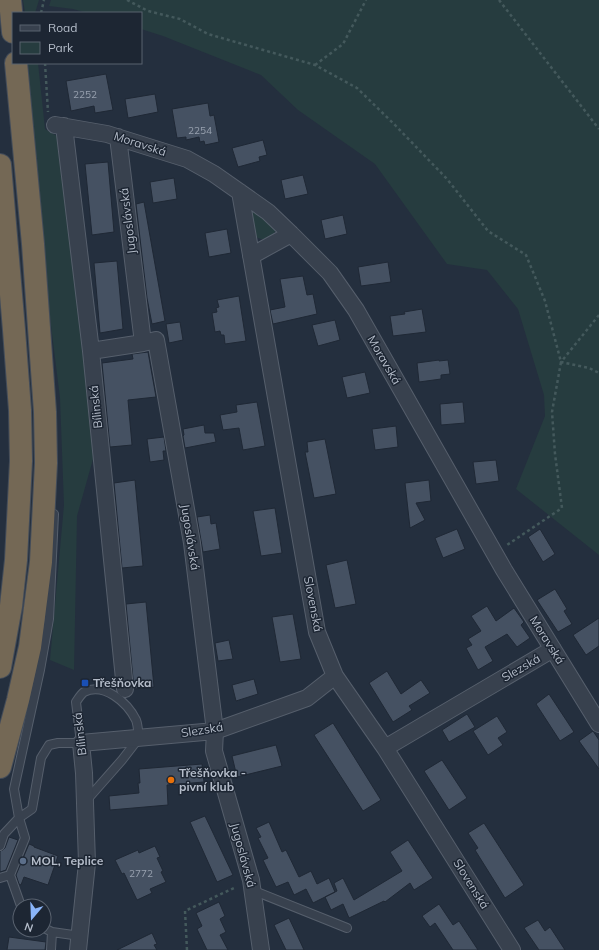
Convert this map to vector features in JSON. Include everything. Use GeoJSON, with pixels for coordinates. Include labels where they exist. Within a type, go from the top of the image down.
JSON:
{"type":"FeatureCollection","features":[{"type":"Feature","properties":{"kind":"highway"},"geometry":{"type":"LineString","coordinates":[[10,0],[12,21]]}},
{"type":"Feature","properties":{"kind":"highway"},"geometry":{"type":"LineString","coordinates":[[0,767],[20,692],[30,647],[41,562],[46,464],[45,412],[16,64]]}},
{"type":"Feature","properties":{"kind":"highway"},"geometry":{"type":"LineString","coordinates":[[0,165],[20,410],[20,461],[16,560],[11,606],[0,667]]}},
{"type":"Feature","properties":{"kind":"street","name":"Moravská"},"geometry":{"type":"LineString","coordinates":[[60,125],[107,134],[187,159],[214,174],[268,212],[330,273],[356,310],[494,554],[599,724]]}},
{"type":"Feature","properties":{"kind":"street","name":"Bílinská"},"geometry":{"type":"LineString","coordinates":[[60,125],[90,351],[125,689]]}},
{"type":"Feature","properties":{"kind":"street","name":"Jugoslávská"},"geometry":{"type":"LineString","coordinates":[[118,137],[142,343],[156,340],[192,543],[215,731],[214,751],[252,885],[261,950]]}},
{"type":"Feature","properties":{"kind":"street","name":"Slovenská"},"geometry":{"type":"LineString","coordinates":[[240,192],[317,632],[335,676],[385,748],[512,950]]}},
{"type":"Feature","properties":{"kind":"street"},"geometry":{"type":"LineString","coordinates":[[251,256],[291,234]]}},
{"type":"Feature","properties":{"kind":"street"},"geometry":{"type":"LineString","coordinates":[[90,351],[142,343]]}},
{"type":"Feature","properties":{"kind":"street","name":"Slezská"},"geometry":{"type":"LineString","coordinates":[[385,748],[553,649]]}},
{"type":"Feature","properties":{"kind":"street","name":"Slezská"},"geometry":{"type":"LineString","coordinates":[[81,743],[215,731],[307,698],[335,676]]}},
{"type":"Feature","properties":{"kind":"street","name":"Bílinská"},"geometry":{"type":"LineString","coordinates":[[79,943],[87,863],[84,773],[81,743]]}},
{"type":"Feature","properties":{"kind":"lane"},"geometry":{"type":"LineString","coordinates":[[45,412],[54,463]]}},
{"type":"Feature","properties":{"kind":"lane"},"geometry":{"type":"LineString","coordinates":[[19,898],[10,875],[25,838],[19,818],[14,789],[40,670],[48,619],[54,507]]}},
{"type":"Feature","properties":{"kind":"lane","name":"Bílinská"},"geometry":{"type":"LineString","coordinates":[[81,743],[76,702],[83,692],[95,689],[105,690],[115,695],[127,707],[137,720],[139,738]]}},
{"type":"Feature","properties":{"kind":"lane"},"geometry":{"type":"LineString","coordinates":[[85,803],[139,738]]}},
{"type":"Feature","properties":{"kind":"lane"},"geometry":{"type":"LineString","coordinates":[[0,846],[4,834],[19,818],[32,809],[41,758],[49,745],[58,743],[81,743]]}},
{"type":"Feature","properties":{"kind":"lane"},"geometry":{"type":"LineString","coordinates":[[0,878],[10,875]]}},
{"type":"Feature","properties":{"kind":"lane"},"geometry":{"type":"LineString","coordinates":[[252,885],[347,928]]}},
{"type":"Feature","properties":{"kind":"lane"},"geometry":{"type":"LineString","coordinates":[[52,932],[79,943]]}},
{"type":"Feature","properties":{"kind":"lane"},"geometry":{"type":"LineString","coordinates":[[51,950],[52,938]]}},
{"type":"Feature","properties":{"kind":"path"},"geometry":{"type":"LineString","coordinates":[[41,12],[44,0]]}},
{"type":"Feature","properties":{"kind":"path"},"geometry":{"type":"LineString","coordinates":[[127,0],[148,11],[180,19],[208,34],[315,65],[356,88],[395,125],[447,179],[488,231],[526,255],[545,301],[561,362],[552,412],[555,454],[562,508],[494,554]]}},
{"type":"Feature","properties":{"kind":"path"},"geometry":{"type":"LineString","coordinates":[[315,65],[342,44],[366,0]]}},
{"type":"Feature","properties":{"kind":"path"},"geometry":{"type":"LineString","coordinates":[[499,0],[599,129]]}},
{"type":"Feature","properties":{"kind":"path"},"geometry":{"type":"LineString","coordinates":[[45,64],[50,123],[60,125]]}},
{"type":"Feature","properties":{"kind":"path"},"geometry":{"type":"LineString","coordinates":[[561,362],[599,315]]}},
{"type":"Feature","properties":{"kind":"path"},"geometry":{"type":"LineString","coordinates":[[561,362],[589,368],[599,373]]}},
{"type":"Feature","properties":{"kind":"path"},"geometry":{"type":"LineString","coordinates":[[187,950],[185,911],[252,885]]}},
{"type":"Feature","properties":{"kind":"green space"},"geometry":{"type":"Polygon","coordinates":[[[23,0],[39,0],[35,12],[25,12],[23,0]]]}},
{"type":"Feature","properties":{"kind":"green space"},"geometry":{"type":"Polygon","coordinates":[[[51,0],[599,0],[599,555],[516,489],[545,416],[544,395],[518,309],[487,270],[447,264],[375,164],[298,110],[261,75],[163,36],[142,29],[142,12],[84,12],[49,6],[51,0]]]}},
{"type":"Feature","properties":{"kind":"green space"},"geometry":{"type":"Polygon","coordinates":[[[28,64],[38,64],[45,129],[62,139],[95,452],[77,516],[74,670],[50,660],[64,505],[60,398],[46,286],[34,164],[28,64]]]}},
{"type":"Feature","properties":{"kind":"green space"},"geometry":{"type":"Polygon","coordinates":[[[256,210],[276,227],[272,238],[261,239],[252,234],[251,211],[256,210]]]}},
{"type":"Feature","properties":{"kind":"building"},"geometry":{"type":"Polygon","coordinates":[[[106,74],[113,110],[95,113],[94,106],[71,111],[66,81],[106,74]]]}},
{"type":"Feature","properties":{"kind":"building"},"geometry":{"type":"Polygon","coordinates":[[[155,94],[158,112],[128,118],[125,99],[155,94]]]}},
{"type":"Feature","properties":{"kind":"building"},"geometry":{"type":"Polygon","coordinates":[[[208,103],[210,116],[214,115],[219,142],[205,145],[204,141],[200,142],[199,137],[186,140],[186,137],[177,138],[172,109],[208,103]]]}},
{"type":"Feature","properties":{"kind":"building"},"geometry":{"type":"Polygon","coordinates":[[[263,140],[267,155],[259,157],[260,161],[238,167],[232,148],[263,140]]]}},
{"type":"Feature","properties":{"kind":"building"},"geometry":{"type":"Polygon","coordinates":[[[108,162],[114,232],[92,235],[85,164],[108,162]]]}},
{"type":"Feature","properties":{"kind":"building"},"geometry":{"type":"Polygon","coordinates":[[[303,175],[308,194],[285,199],[281,180],[303,175]]]}},
{"type":"Feature","properties":{"kind":"building"},"geometry":{"type":"Polygon","coordinates":[[[174,178],[177,199],[153,203],[150,182],[174,178]]]}},
{"type":"Feature","properties":{"kind":"building"},"geometry":{"type":"Polygon","coordinates":[[[144,202],[165,321],[152,324],[147,298],[136,204],[144,202]]]}},
{"type":"Feature","properties":{"kind":"building"},"geometry":{"type":"Polygon","coordinates":[[[343,215],[347,234],[325,239],[321,220],[343,215]]]}},
{"type":"Feature","properties":{"kind":"building"},"geometry":{"type":"Polygon","coordinates":[[[227,229],[231,253],[209,257],[205,233],[227,229]]]}},
{"type":"Feature","properties":{"kind":"building"},"geometry":{"type":"Polygon","coordinates":[[[117,261],[123,329],[100,333],[94,263],[117,261]]]}},
{"type":"Feature","properties":{"kind":"building"},"geometry":{"type":"Polygon","coordinates":[[[388,262],[391,282],[361,286],[358,267],[388,262]]]}},
{"type":"Feature","properties":{"kind":"building"},"geometry":{"type":"Polygon","coordinates":[[[303,276],[307,295],[313,294],[317,314],[273,324],[270,310],[285,307],[280,279],[303,276]]]}},
{"type":"Feature","properties":{"kind":"building"},"geometry":{"type":"Polygon","coordinates":[[[239,296],[246,341],[225,344],[224,335],[221,335],[220,331],[215,332],[212,313],[217,312],[216,308],[219,307],[217,300],[239,296]]]}},
{"type":"Feature","properties":{"kind":"building"},"geometry":{"type":"Polygon","coordinates":[[[422,309],[426,332],[393,336],[390,316],[405,314],[404,312],[422,309]]]}},
{"type":"Feature","properties":{"kind":"building"},"geometry":{"type":"Polygon","coordinates":[[[335,320],[340,340],[318,346],[312,325],[335,320]]]}},
{"type":"Feature","properties":{"kind":"building"},"geometry":{"type":"Polygon","coordinates":[[[180,322],[183,340],[169,343],[166,324],[180,322]]]}},
{"type":"Feature","properties":{"kind":"building"},"geometry":{"type":"Polygon","coordinates":[[[148,352],[156,397],[128,400],[132,445],[110,447],[102,363],[133,359],[132,354],[148,352]]]}},
{"type":"Feature","properties":{"kind":"building"},"geometry":{"type":"Polygon","coordinates":[[[448,360],[450,374],[441,375],[441,379],[419,382],[417,363],[448,360]]]}},
{"type":"Feature","properties":{"kind":"building"},"geometry":{"type":"Polygon","coordinates":[[[365,372],[370,393],[347,398],[342,377],[365,372]]]}},
{"type":"Feature","properties":{"kind":"building"},"geometry":{"type":"Polygon","coordinates":[[[257,402],[265,446],[243,450],[239,428],[223,430],[220,415],[237,412],[236,405],[257,402]]]}},
{"type":"Feature","properties":{"kind":"building"},"geometry":{"type":"Polygon","coordinates":[[[463,402],[465,423],[441,425],[440,404],[463,402]]]}},
{"type":"Feature","properties":{"kind":"building"},"geometry":{"type":"Polygon","coordinates":[[[204,425],[205,433],[214,433],[216,442],[185,448],[183,429],[204,425]]]}},
{"type":"Feature","properties":{"kind":"building"},"geometry":{"type":"Polygon","coordinates":[[[396,426],[398,447],[375,450],[372,429],[396,426]]]}},
{"type":"Feature","properties":{"kind":"building"},"geometry":{"type":"Polygon","coordinates":[[[164,437],[166,451],[163,451],[164,460],[150,462],[147,439],[164,437]]]}},
{"type":"Feature","properties":{"kind":"building"},"geometry":{"type":"Polygon","coordinates":[[[325,439],[336,494],[314,498],[305,452],[308,452],[307,442],[325,439]]]}},
{"type":"Feature","properties":{"kind":"building"},"geometry":{"type":"Polygon","coordinates":[[[496,460],[499,481],[476,484],[473,462],[496,460]]]}},
{"type":"Feature","properties":{"kind":"building"},"geometry":{"type":"Polygon","coordinates":[[[135,480],[143,566],[122,568],[114,483],[135,480]]]}},
{"type":"Feature","properties":{"kind":"building"},"geometry":{"type":"Polygon","coordinates":[[[429,480],[431,501],[416,503],[425,520],[410,528],[405,483],[429,480]]]}},
{"type":"Feature","properties":{"kind":"building"},"geometry":{"type":"Polygon","coordinates":[[[275,508],[282,553],[261,556],[253,511],[275,508]]]}},
{"type":"Feature","properties":{"kind":"building"},"geometry":{"type":"Polygon","coordinates":[[[210,515],[211,524],[216,523],[220,549],[203,552],[197,517],[210,515]]]}},
{"type":"Feature","properties":{"kind":"building"},"geometry":{"type":"Polygon","coordinates":[[[457,529],[465,549],[443,558],[435,538],[457,529]]]}},
{"type":"Feature","properties":{"kind":"building"},"geometry":{"type":"Polygon","coordinates":[[[540,529],[555,554],[543,562],[528,537],[540,529]]]}},
{"type":"Feature","properties":{"kind":"building"},"geometry":{"type":"Polygon","coordinates":[[[347,560],[356,604],[335,608],[326,565],[347,560]]]}},
{"type":"Feature","properties":{"kind":"building"},"geometry":{"type":"Polygon","coordinates":[[[555,589],[567,609],[564,611],[572,624],[558,632],[537,600],[555,589]]]}},
{"type":"Feature","properties":{"kind":"building"},"geometry":{"type":"Polygon","coordinates":[[[146,602],[154,687],[134,689],[126,604],[146,602]]]}},
{"type":"Feature","properties":{"kind":"building"},"geometry":{"type":"Polygon","coordinates":[[[487,606],[496,621],[514,608],[524,622],[521,625],[530,638],[517,647],[507,634],[485,647],[493,661],[478,670],[466,648],[472,645],[468,639],[481,631],[471,616],[487,606]]]}},
{"type":"Feature","properties":{"kind":"building"},"geometry":{"type":"Polygon","coordinates":[[[293,614],[301,659],[280,662],[272,617],[293,614]]]}},
{"type":"Feature","properties":{"kind":"building"},"geometry":{"type":"Polygon","coordinates":[[[599,618],[599,646],[586,655],[573,635],[599,618]]]}},
{"type":"Feature","properties":{"kind":"building"},"geometry":{"type":"Polygon","coordinates":[[[229,640],[233,659],[218,661],[215,643],[229,640]]]}},
{"type":"Feature","properties":{"kind":"building"},"geometry":{"type":"Polygon","coordinates":[[[387,671],[401,694],[421,680],[430,693],[409,706],[412,710],[393,722],[369,683],[387,671]]]}},
{"type":"Feature","properties":{"kind":"building"},"geometry":{"type":"Polygon","coordinates":[[[254,679],[258,694],[236,701],[232,685],[254,679]]]}},
{"type":"Feature","properties":{"kind":"building"},"geometry":{"type":"Polygon","coordinates":[[[549,694],[574,732],[560,741],[536,704],[549,694]]]}},
{"type":"Feature","properties":{"kind":"building"},"geometry":{"type":"Polygon","coordinates":[[[467,714],[475,727],[449,742],[442,730],[467,714]]]}},
{"type":"Feature","properties":{"kind":"building"},"geometry":{"type":"Polygon","coordinates":[[[497,716],[507,732],[498,738],[503,745],[488,755],[473,731],[497,716]]]}},
{"type":"Feature","properties":{"kind":"building"},"geometry":{"type":"Polygon","coordinates":[[[333,723],[381,800],[363,811],[314,735],[333,723]]]}},
{"type":"Feature","properties":{"kind":"building"},"geometry":{"type":"Polygon","coordinates":[[[593,731],[599,740],[599,769],[579,741],[593,731]]]}},
{"type":"Feature","properties":{"kind":"building"},"geometry":{"type":"Polygon","coordinates":[[[276,745],[282,766],[237,777],[232,756],[276,745]]]}},
{"type":"Feature","properties":{"kind":"building"},"geometry":{"type":"Polygon","coordinates":[[[442,760],[467,798],[449,810],[424,771],[442,760]]]}},
{"type":"Feature","properties":{"kind":"building"},"geometry":{"type":"Polygon","coordinates":[[[202,764],[204,782],[167,785],[168,805],[110,810],[109,796],[139,793],[139,769],[202,764]]]}},
{"type":"Feature","properties":{"kind":"building"},"geometry":{"type":"Polygon","coordinates":[[[205,816],[233,875],[217,882],[190,822],[205,816]]]}},
{"type":"Feature","properties":{"kind":"building"},"geometry":{"type":"Polygon","coordinates":[[[269,822],[282,852],[286,850],[299,877],[311,871],[317,884],[329,878],[335,892],[313,903],[306,889],[294,895],[288,882],[276,887],[263,860],[268,858],[258,838],[261,837],[256,828],[269,822]]]}},
{"type":"Feature","properties":{"kind":"building"},"geometry":{"type":"Polygon","coordinates":[[[484,823],[524,885],[505,898],[475,850],[478,848],[468,833],[484,823]]]}},
{"type":"Feature","properties":{"kind":"building"},"geometry":{"type":"Polygon","coordinates":[[[9,837],[18,840],[6,870],[0,872],[0,851],[5,848],[9,837]]]}},
{"type":"Feature","properties":{"kind":"building"},"geometry":{"type":"Polygon","coordinates":[[[408,840],[433,878],[414,890],[410,883],[385,902],[384,901],[349,918],[343,904],[331,910],[325,897],[337,891],[334,883],[343,878],[354,900],[402,871],[390,852],[408,840]]]}},
{"type":"Feature","properties":{"kind":"building"},"geometry":{"type":"Polygon","coordinates":[[[29,844],[58,856],[48,885],[24,877],[21,885],[19,884],[16,875],[29,844]]]}},
{"type":"Feature","properties":{"kind":"building"},"geometry":{"type":"Polygon","coordinates":[[[155,846],[160,857],[157,858],[163,871],[161,872],[166,882],[150,889],[152,893],[137,900],[124,873],[122,874],[115,860],[138,850],[139,853],[155,846]]]}},
{"type":"Feature","properties":{"kind":"building"},"geometry":{"type":"Polygon","coordinates":[[[219,902],[225,916],[220,919],[226,932],[220,935],[228,950],[207,950],[197,929],[202,926],[196,913],[219,902]]]}},
{"type":"Feature","properties":{"kind":"building"},"geometry":{"type":"Polygon","coordinates":[[[439,904],[453,925],[459,921],[478,950],[453,950],[435,923],[430,927],[422,916],[439,904]]]}},
{"type":"Feature","properties":{"kind":"building"},"geometry":{"type":"Polygon","coordinates":[[[289,918],[304,950],[286,950],[274,925],[289,918]]]}},
{"type":"Feature","properties":{"kind":"building"},"geometry":{"type":"Polygon","coordinates":[[[538,920],[545,931],[550,927],[565,950],[539,950],[524,928],[538,920]]]}},
{"type":"Feature","properties":{"kind":"building"},"geometry":{"type":"Polygon","coordinates":[[[152,933],[157,944],[154,945],[157,950],[117,950],[152,933]]]}},
{"type":"Feature","properties":{"kind":"building"},"geometry":{"type":"Polygon","coordinates":[[[9,937],[46,942],[45,950],[7,950],[9,937]]]}},
{"type":"Feature","properties":{"kind":"place","name":"Třešňovka"},"geometry":{"type":"Point","coordinates":[85,683]}},
{"type":"Feature","properties":{"kind":"place","name":"Třešňovka - pivní klub"},"geometry":{"type":"Point","coordinates":[171,780]}},
{"type":"Feature","properties":{"kind":"place","name":"MOL, Teplice"},"geometry":{"type":"Point","coordinates":[23,861]}}]}
